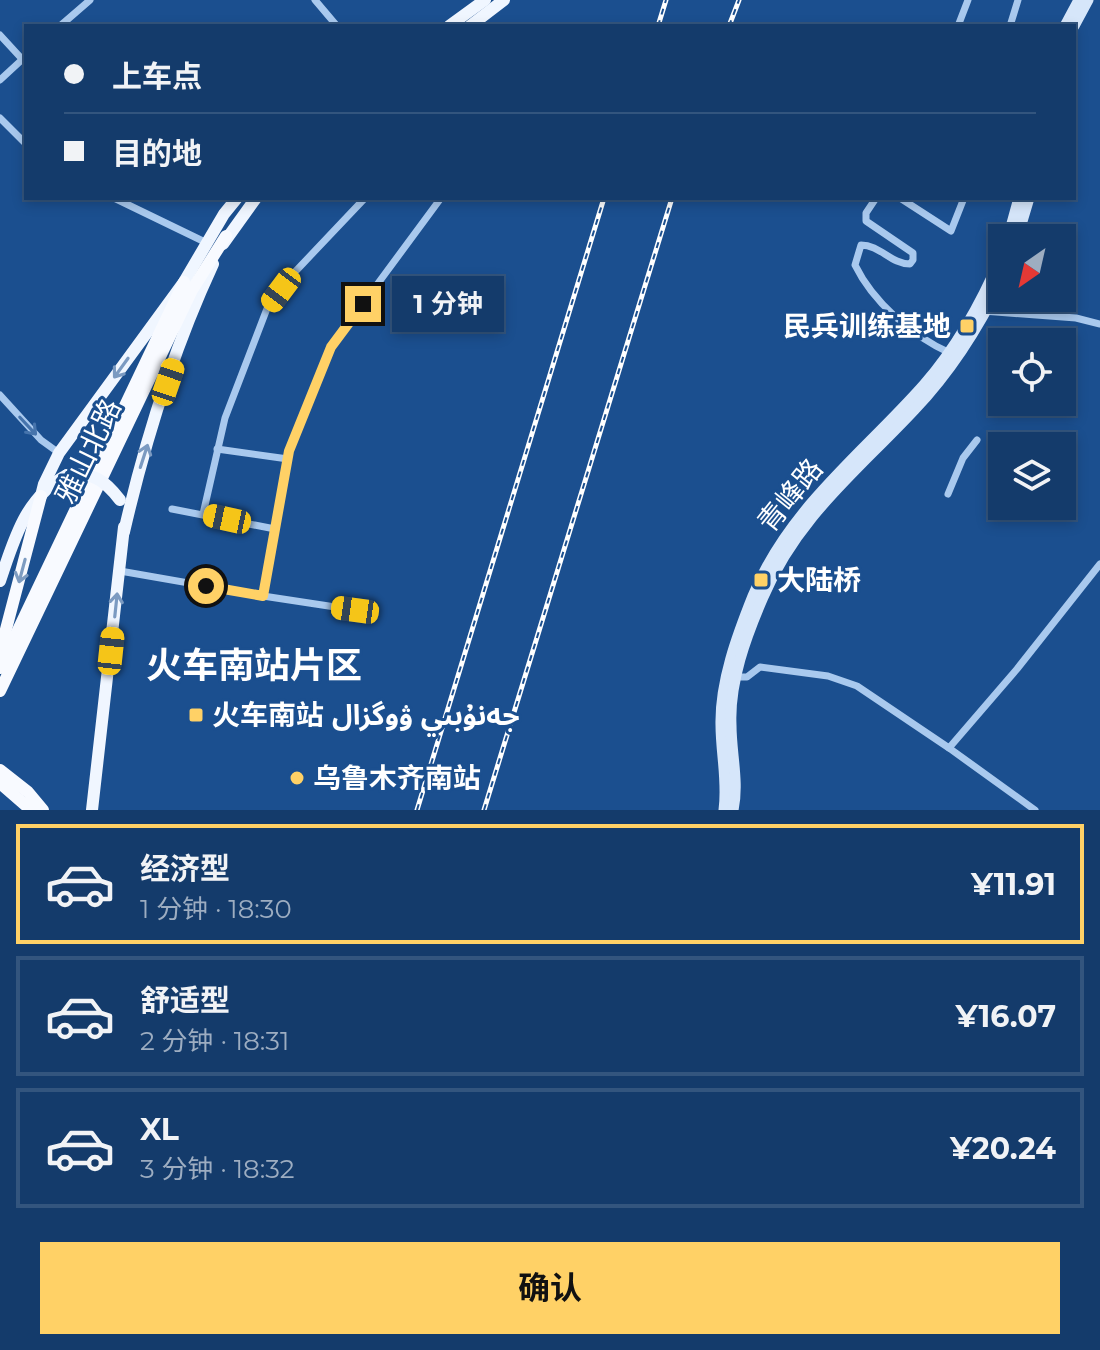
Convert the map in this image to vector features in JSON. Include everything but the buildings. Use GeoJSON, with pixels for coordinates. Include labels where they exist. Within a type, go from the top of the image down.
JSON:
{"type":"FeatureCollection","features":[{"type":"Feature","properties":{"kind":"highway","name":"雅山北路"},"geometry":{"type":"LineString","coordinates":[[0,691],[192,290],[226,236]]}},
{"type":"Feature","properties":{"kind":"highway"},"geometry":{"type":"LineString","coordinates":[[0,668],[184,282]]}},
{"type":"Feature","properties":{"kind":"highway"},"geometry":{"type":"LineString","coordinates":[[0,652],[41,496]]}},
{"type":"Feature","properties":{"kind":"highway"},"geometry":{"type":"LineString","coordinates":[[0,770],[28,792],[43,810]]}},
{"type":"Feature","properties":{"kind":"highway"},"geometry":{"type":"LineString","coordinates":[[0,783],[31,810]]}},
{"type":"Feature","properties":{"kind":"main road"},"geometry":{"type":"LineString","coordinates":[[452,24],[485,0]]}},
{"type":"Feature","properties":{"kind":"main road"},"geometry":{"type":"LineString","coordinates":[[473,24],[504,0]]}},
{"type":"Feature","properties":{"kind":"main road"},"geometry":{"type":"LineString","coordinates":[[1066,24],[1079,0]]}},
{"type":"Feature","properties":{"kind":"main road"},"geometry":{"type":"LineString","coordinates":[[1075,24],[1088,0]]}},
{"type":"Feature","properties":{"kind":"main road","name":"雅山北路"},"geometry":{"type":"LineString","coordinates":[[41,496],[59,453],[184,282],[236,200]]}},
{"type":"Feature","properties":{"kind":"main road","name":"雅山北路"},"geometry":{"type":"LineString","coordinates":[[124,532],[136,482],[200,293],[226,236],[254,200]]}},
{"type":"Feature","properties":{"kind":"main road"},"geometry":{"type":"LineString","coordinates":[[1012,224],[1018,200]]}},
{"type":"Feature","properties":{"kind":"main road"},"geometry":{"type":"LineString","coordinates":[[1021,224],[1028,200]]}},
{"type":"Feature","properties":{"kind":"main road","name":"青峰路"},"geometry":{"type":"LineString","coordinates":[[724,810],[726,794],[721,723],[755,592],[784,537],[817,495],[908,402],[950,353],[982,310],[988,294]]}},
{"type":"Feature","properties":{"kind":"main road","name":"青峰路"},"geometry":{"type":"LineString","coordinates":[[733,810],[736,784],[730,724],[732,676],[763,596],[800,529],[939,381],[988,301]]}},
{"type":"Feature","properties":{"kind":"main road"},"geometry":{"type":"LineString","coordinates":[[0,581],[24,515],[67,475],[95,475],[120,500],[124,532],[92,810]]}},
{"type":"Feature","properties":{"kind":"street"},"geometry":{"type":"LineString","coordinates":[[62,24],[90,0]]}},
{"type":"Feature","properties":{"kind":"street"},"geometry":{"type":"LineString","coordinates":[[315,0],[335,24]]}},
{"type":"Feature","properties":{"kind":"street"},"geometry":{"type":"LineString","coordinates":[[959,24],[968,0]]}},
{"type":"Feature","properties":{"kind":"street"},"geometry":{"type":"LineString","coordinates":[[1011,24],[1018,0]]}},
{"type":"Feature","properties":{"kind":"street"},"geometry":{"type":"LineString","coordinates":[[0,35],[24,58],[0,80]]}},
{"type":"Feature","properties":{"kind":"street"},"geometry":{"type":"LineString","coordinates":[[0,118],[24,142]]}},
{"type":"Feature","properties":{"kind":"street"},"geometry":{"type":"LineString","coordinates":[[118,200],[207,243]]}},
{"type":"Feature","properties":{"kind":"street"},"geometry":{"type":"LineString","coordinates":[[203,514],[225,418],[268,306],[293,274],[363,200]]}},
{"type":"Feature","properties":{"kind":"street"},"geometry":{"type":"LineString","coordinates":[[263,596],[288,459],[331,347],[440,200]]}},
{"type":"Feature","properties":{"kind":"street"},"geometry":{"type":"LineString","coordinates":[[875,200],[866,213],[866,221],[913,253],[913,260],[910,264],[901,264],[871,245],[861,245],[855,265],[870,291],[900,321],[950,353]]}},
{"type":"Feature","properties":{"kind":"street"},"geometry":{"type":"LineString","coordinates":[[903,200],[951,231],[963,200]]}},
{"type":"Feature","properties":{"kind":"street"},"geometry":{"type":"LineString","coordinates":[[982,310],[1076,318],[1100,324]]}},
{"type":"Feature","properties":{"kind":"street"},"geometry":{"type":"LineString","coordinates":[[0,395],[41,440],[59,453]]}},
{"type":"Feature","properties":{"kind":"street"},"geometry":{"type":"LineString","coordinates":[[948,494],[963,458],[977,440]]}},
{"type":"Feature","properties":{"kind":"street"},"geometry":{"type":"LineString","coordinates":[[217,449],[288,459]]}},
{"type":"Feature","properties":{"kind":"street"},"geometry":{"type":"LineString","coordinates":[[172,509],[275,529]]}},
{"type":"Feature","properties":{"kind":"street"},"geometry":{"type":"LineString","coordinates":[[949,748],[1017,669],[1100,564]]}},
{"type":"Feature","properties":{"kind":"street"},"geometry":{"type":"LineString","coordinates":[[120,571],[355,610]]}},
{"type":"Feature","properties":{"kind":"street"},"geometry":{"type":"LineString","coordinates":[[732,676],[747,677],[760,667],[828,676],[857,686],[1035,810]]}},
{"type":"Feature","properties":{"kind":"railway"},"geometry":{"type":"LineString","coordinates":[[659,24],[666,0]]}},
{"type":"Feature","properties":{"kind":"railway"},"geometry":{"type":"LineString","coordinates":[[730,24],[739,0]]}},
{"type":"Feature","properties":{"kind":"railway"},"geometry":{"type":"LineString","coordinates":[[417,810],[603,200]]}},
{"type":"Feature","properties":{"kind":"railway"},"geometry":{"type":"LineString","coordinates":[[484,810],[671,200]]}},
{"type":"Feature","properties":{"kind":"place","name":"民兵训练基地"},"geometry":{"type":"Point","coordinates":[967,326]}},
{"type":"Feature","properties":{"kind":"place","name":"大陆桥"},"geometry":{"type":"Point","coordinates":[761,580]}},
{"type":"Feature","properties":{"kind":"place","name":"火车南站 جەنۇبىي ۋوگزال"},"geometry":{"type":"Point","coordinates":[196,715]}},
{"type":"Feature","properties":{"kind":"place","name":"乌鲁木齐南站"},"geometry":{"type":"Point","coordinates":[297,778]}},
{"type":"Feature","properties":{"kind":"district","name":"火车南站片区"},"geometry":{"type":"Point","coordinates":[254,665]}},
{"type":"Feature","properties":{"kind":"route"},"geometry":{"type":"LineString","coordinates":[[206,586],[263,596],[289,451],[331,347],[363,304]]}}]}
